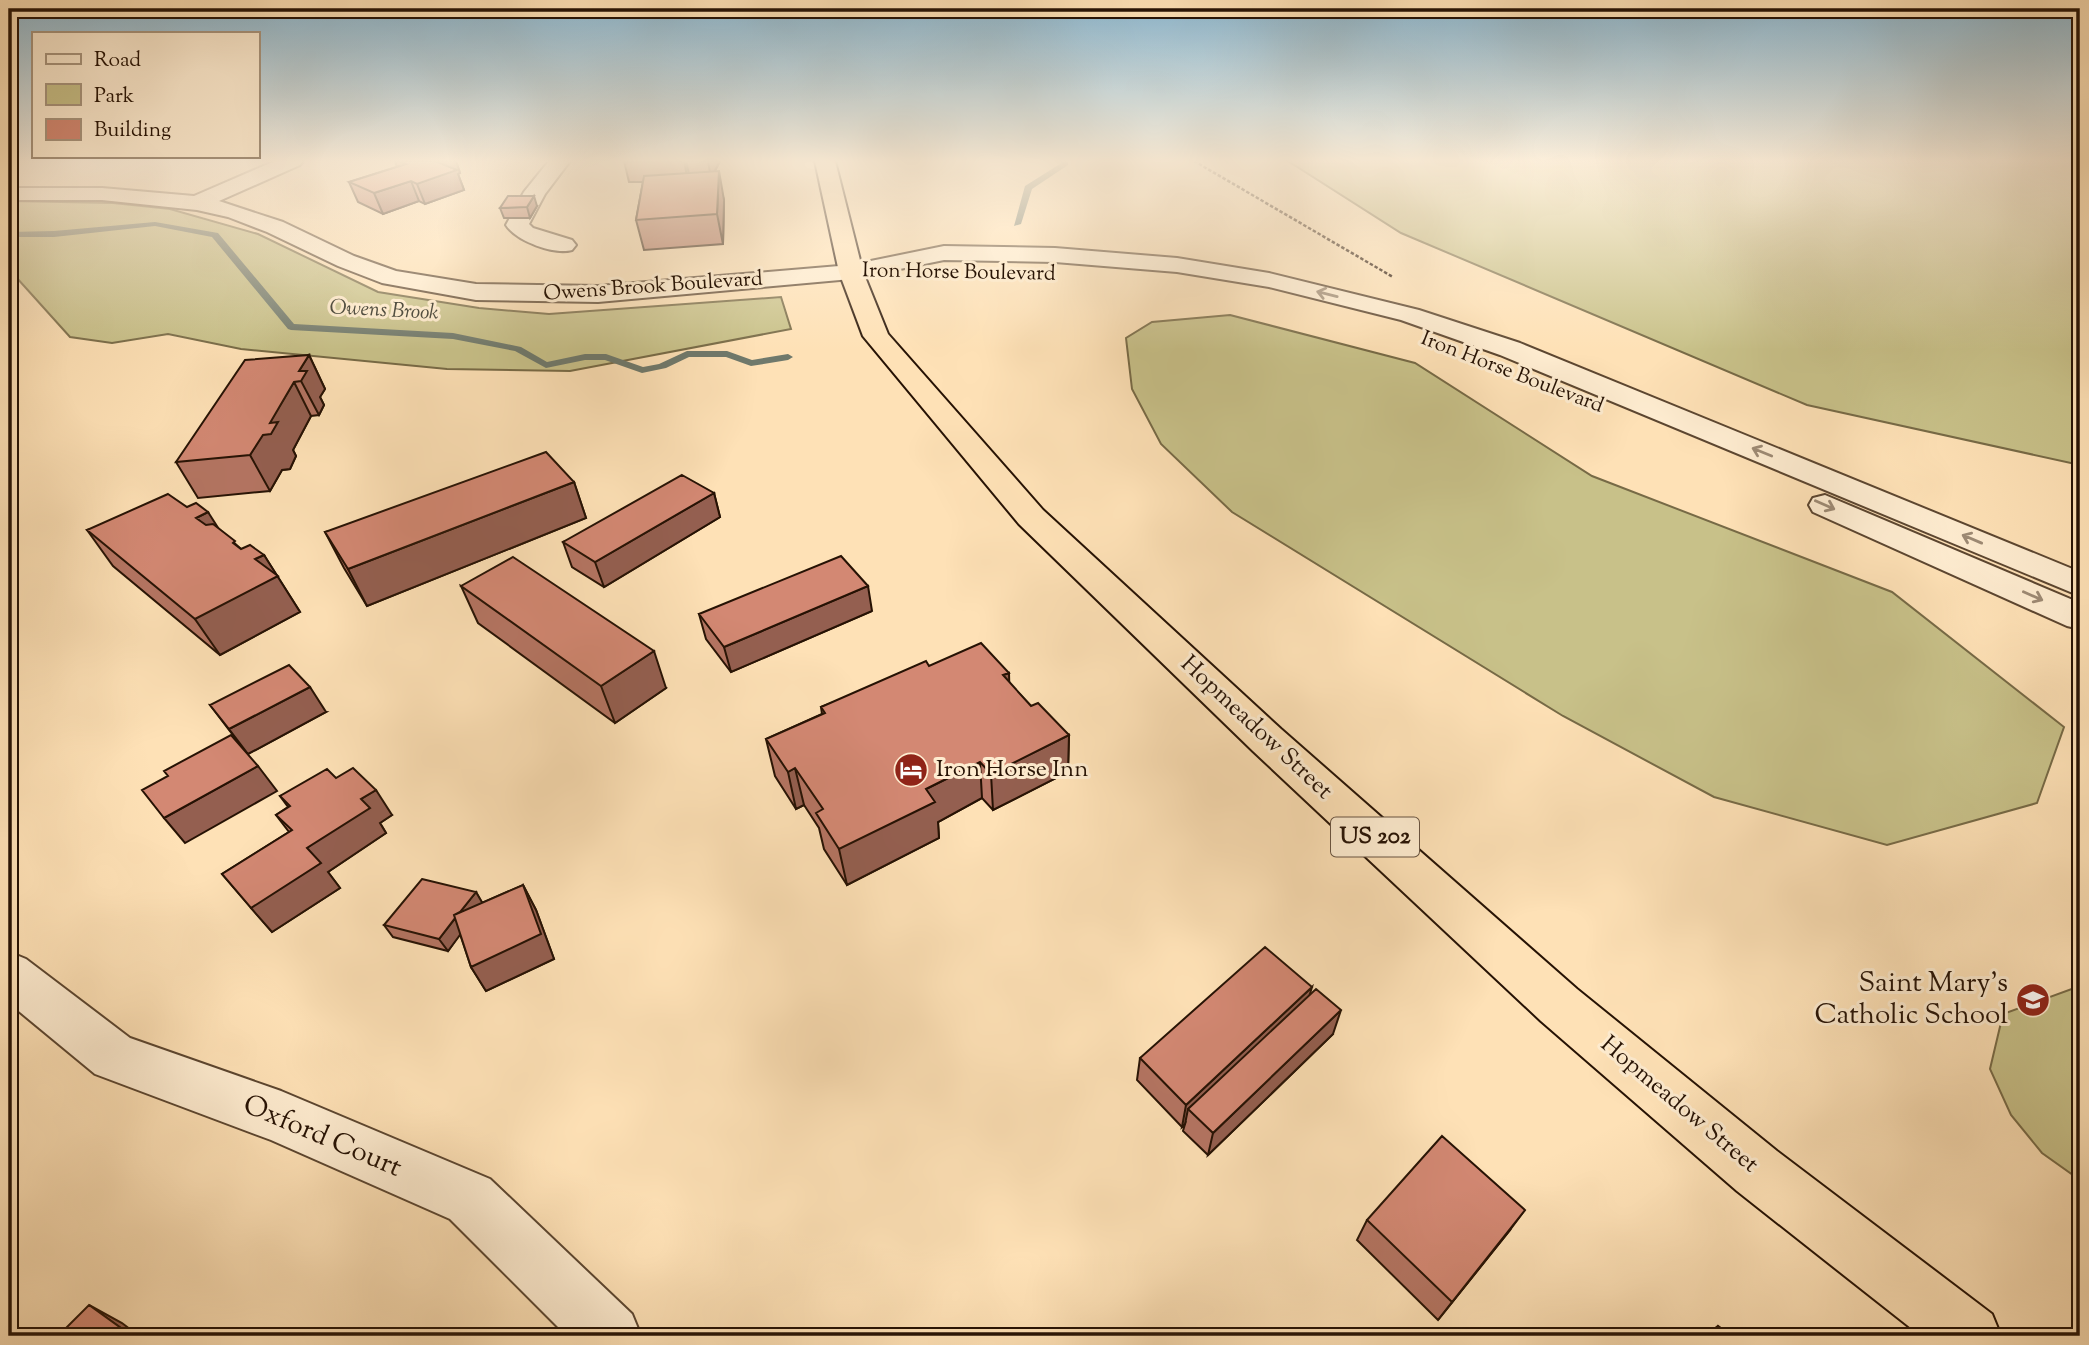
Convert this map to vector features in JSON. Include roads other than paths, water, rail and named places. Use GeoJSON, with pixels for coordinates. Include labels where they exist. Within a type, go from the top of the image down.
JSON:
{"type":"FeatureCollection","features":[{"type":"Feature","properties":{"kind":"highway","name":"Hopmeadow Street"},"geometry":{"type":"LineString","coordinates":[[840,224],[851,272],[876,336],[1031,517],[1267,740],[1559,1006],[1757,1171],[1970,1336]]}},
{"type":"Feature","properties":{"kind":"street","name":"Owens Brook Boulevard"},"geometry":{"type":"LineString","coordinates":[[266,224],[346,261],[391,278],[476,292],[598,294],[851,272]]}},
{"type":"Feature","properties":{"kind":"street"},"geometry":{"type":"LineString","coordinates":[[518,224],[525,233],[564,244]]}},
{"type":"Feature","properties":{"kind":"street","name":"Iron Horse Boulevard"},"geometry":{"type":"LineString","coordinates":[[851,272],[944,253],[1055,255],[1177,265],[1269,280],[1329,294],[1410,315],[1510,349],[2080,585]]}},
{"type":"Feature","properties":{"kind":"street","name":"Iron Horse Boulevard"},"geometry":{"type":"LineString","coordinates":[[851,272],[1054,274],[1130,280],[1237,293],[1382,326],[1492,363],[1605,409],[2080,617]]}},
{"type":"Feature","properties":{"kind":"street","name":"Oxford Court"},"geometry":{"type":"LineString","coordinates":[[9,974],[113,1057],[281,1117],[470,1199],[610,1336]]}},
{"type":"Feature","properties":{"kind":"waterway","name":"Owens Brook"},"geometry":{"type":"LineString","coordinates":[[9,235],[54,234],[155,224],[215,235],[291,327],[453,336],[518,349],[546,365],[585,357],[606,357],[642,370],[662,366],[687,354],[727,354],[751,363],[788,357]]}},
{"type":"Feature","properties":{"kind":"place","name":"Iron Horse Inn"},"geometry":{"type":"Point","coordinates":[911,770]}},
{"type":"Feature","properties":{"kind":"place","name":"Saint Mary's Catholic School"},"geometry":{"type":"Point","coordinates":[2033,1000]}}]}
